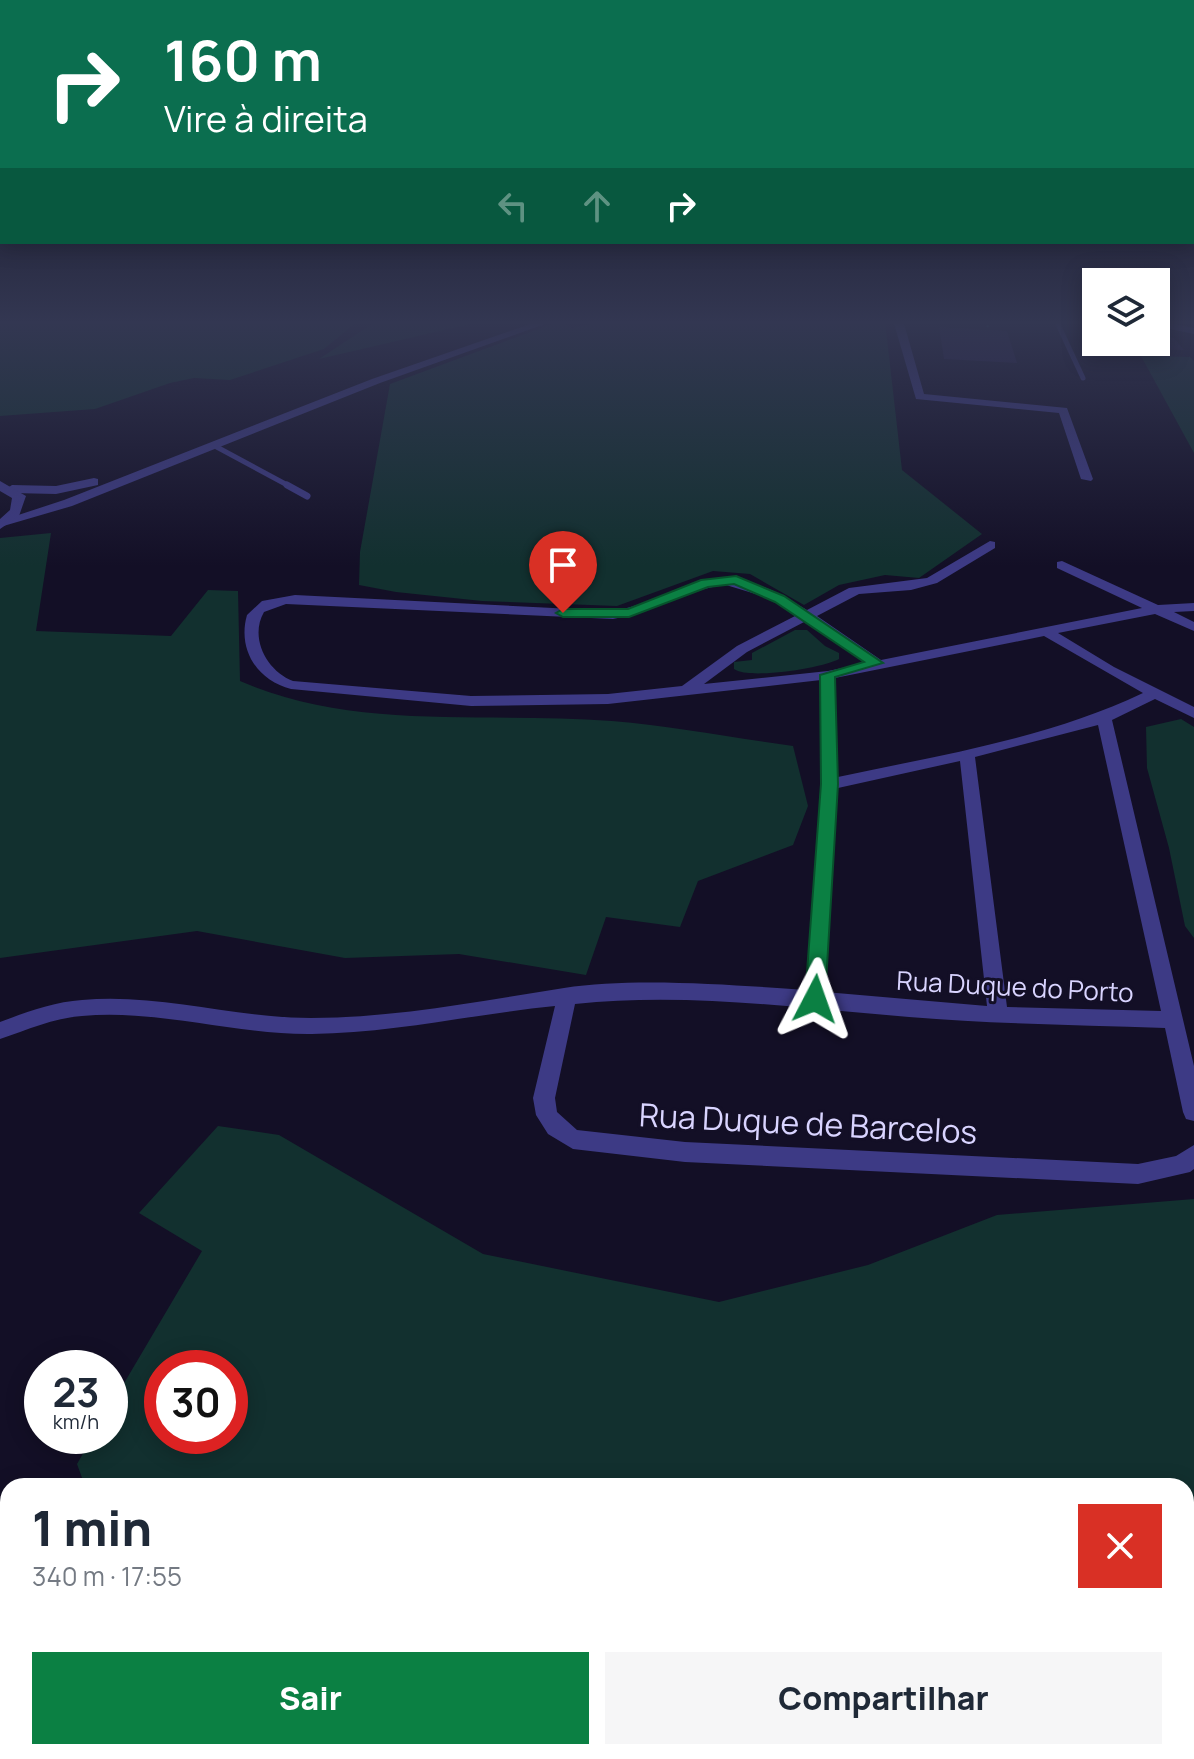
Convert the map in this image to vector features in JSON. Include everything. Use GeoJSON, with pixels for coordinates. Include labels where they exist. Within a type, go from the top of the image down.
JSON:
{"type":"FeatureCollection","features":[{"type":"Feature","properties":{"kind":"street"},"geometry":{"type":"LineString","coordinates":[[6,487],[56,490],[95,482],[299,402]]}},
{"type":"Feature","properties":{"kind":"street"},"geometry":{"type":"LineString","coordinates":[[1,524],[68,503],[322,402]]}},
{"type":"Feature","properties":{"kind":"street"},"geometry":{"type":"LineString","coordinates":[[976,402],[1063,410],[1087,479]]}},
{"type":"Feature","properties":{"kind":"street"},"geometry":{"type":"LineString","coordinates":[[1,524],[20,505],[19,496],[6,487]]}},
{"type":"Feature","properties":{"kind":"street"},"geometry":{"type":"LineString","coordinates":[[687,690],[742,649],[804,616],[865,587],[912,586],[933,581],[990,545]]}},
{"type":"Feature","properties":{"kind":"street"},"geometry":{"type":"LineString","coordinates":[[1062,565],[1194,627]]}},
{"type":"Feature","properties":{"kind":"street"},"geometry":{"type":"LineString","coordinates":[[876,663],[780,599],[748,583],[725,579],[706,583],[649,608],[613,615],[295,599],[268,604],[255,614],[252,623],[257,657],[266,672],[276,680],[329,690],[471,701],[608,699],[828,675],[1158,609],[1194,607]]}},
{"type":"Feature","properties":{"kind":"street"},"geometry":{"type":"LineString","coordinates":[[1045,631],[1154,694],[1194,713]]}},
{"type":"Feature","properties":{"kind":"street"},"geometry":{"type":"LineString","coordinates":[[815,999],[830,784],[828,675]]}},
{"type":"Feature","properties":{"kind":"street"},"geometry":{"type":"LineString","coordinates":[[830,784],[967,754],[1104,718],[1154,694]]}},
{"type":"Feature","properties":{"kind":"street"},"geometry":{"type":"LineString","coordinates":[[1104,718],[1194,1112]]}},
{"type":"Feature","properties":{"kind":"street"},"geometry":{"type":"LineString","coordinates":[[967,754],[998,1013]]}},
{"type":"Feature","properties":{"kind":"street","name":"Rua Duque do Porto"},"geometry":{"type":"LineString","coordinates":[[0,1031],[55,1012],[102,1005],[144,1006],[307,1027],[370,1024],[567,995],[626,993],[815,999],[917,1010],[1173,1020]]}},
{"type":"Feature","properties":{"kind":"street","name":"Rua Duque de Barcelos"},"geometry":{"type":"LineString","coordinates":[[567,995],[544,1098],[547,1115],[556,1127],[573,1139],[685,1152],[1138,1174],[1166,1171],[1182,1165],[1194,1155]]}},
{"type":"Feature","properties":{"kind":"lane"},"geometry":{"type":"LineString","coordinates":[[213,445],[307,496]]}},
{"type":"Feature","properties":{"kind":"green space"},"geometry":{"type":"Polygon","coordinates":[[[0,402],[115,402],[95,409],[0,416],[0,402]]]}},
{"type":"Feature","properties":{"kind":"green space"},"geometry":{"type":"Polygon","coordinates":[[[387,402],[894,402],[902,470],[982,534],[919,578],[885,575],[839,585],[804,605],[750,574],[713,571],[617,606],[482,601],[396,592],[359,585],[360,552],[387,402]]]}},
{"type":"Feature","properties":{"kind":"green space"},"geometry":{"type":"Polygon","coordinates":[[[1166,402],[1194,402],[1194,453],[1166,402]]]}},
{"type":"Feature","properties":{"kind":"green space"},"geometry":{"type":"Polygon","coordinates":[[[51,533],[36,631],[171,636],[208,590],[238,591],[240,681],[284,697],[376,713],[612,721],[793,746],[808,806],[793,845],[698,881],[680,927],[606,917],[586,975],[459,954],[345,958],[197,931],[0,958],[0,538],[51,533]]]}},
{"type":"Feature","properties":{"kind":"green space"},"geometry":{"type":"Polygon","coordinates":[[[795,630],[807,630],[825,646],[839,653],[839,659],[786,672],[754,673],[734,669],[734,662],[752,660],[752,653],[795,630]]]}},
{"type":"Feature","properties":{"kind":"green space"},"geometry":{"type":"Polygon","coordinates":[[[1181,719],[1194,727],[1194,938],[1185,926],[1169,848],[1147,768],[1146,727],[1181,719]]]}},
{"type":"Feature","properties":{"kind":"green space"},"geometry":{"type":"Polygon","coordinates":[[[218,1126],[279,1135],[483,1254],[719,1302],[868,1265],[997,1215],[1194,1199],[1194,1478],[82,1478],[77,1464],[83,1454],[128,1454],[128,1376],[202,1251],[139,1213],[218,1126]]]}},
{"type":"Feature","properties":{"kind":"route"},"geometry":{"type":"LineString","coordinates":[[563,613],[629,613],[649,608],[706,583],[736,580],[780,599],[876,663],[828,675],[830,784],[815,999]]}}]}
